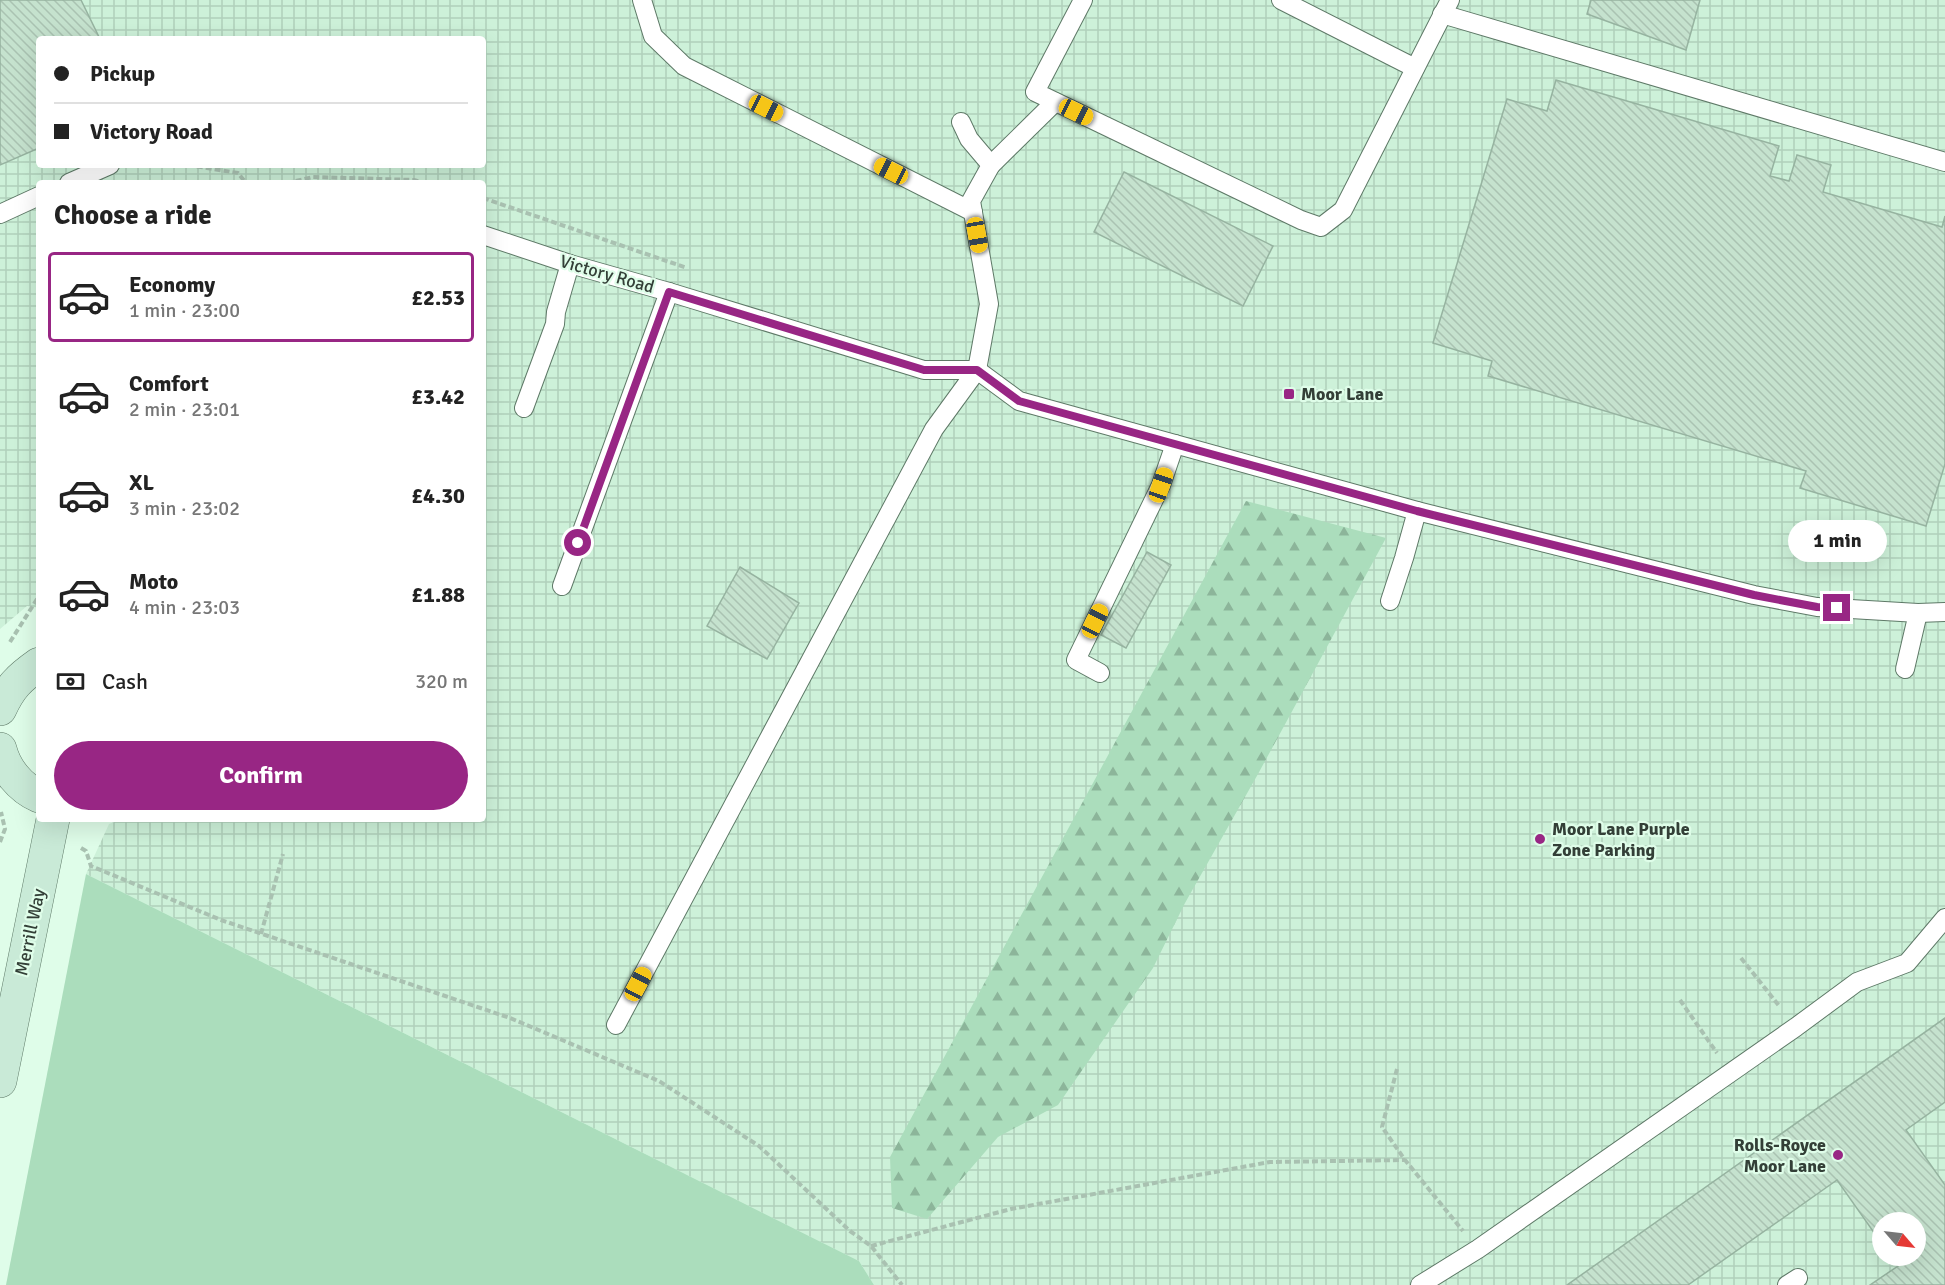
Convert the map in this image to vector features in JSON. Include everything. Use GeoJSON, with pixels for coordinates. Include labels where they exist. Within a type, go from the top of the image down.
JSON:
{"type":"FeatureCollection","features":[{"type":"Feature","properties":{"kind":"street"},"geometry":{"type":"LineString","coordinates":[[0,709],[8,691],[22,675],[36,666]]}},
{"type":"Feature","properties":{"kind":"street"},"geometry":{"type":"LineString","coordinates":[[0,749],[2,758],[14,778],[36,795]]}},
{"type":"Feature","properties":{"kind":"street","name":"Merrill Way"},"geometry":{"type":"LineString","coordinates":[[0,1081],[52,825]]}},
{"type":"Feature","properties":{"kind":"lane"},"geometry":{"type":"LineString","coordinates":[[642,0],[653,36],[684,66],[974,213]]}},
{"type":"Feature","properties":{"kind":"lane"},"geometry":{"type":"LineString","coordinates":[[1083,0],[1035,92],[1301,220],[1321,227],[1343,210],[1446,7],[1945,162]]}},
{"type":"Feature","properties":{"kind":"lane"},"geometry":{"type":"LineString","coordinates":[[1281,0],[1415,68]]}},
{"type":"Feature","properties":{"kind":"lane"},"geometry":{"type":"LineString","coordinates":[[616,1025],[934,429],[977,370],[989,304],[971,201],[991,165],[1055,102]]}},
{"type":"Feature","properties":{"kind":"lane"},"geometry":{"type":"LineString","coordinates":[[961,122],[969,139],[991,165]]}},
{"type":"Feature","properties":{"kind":"lane"},"geometry":{"type":"LineString","coordinates":[[76,180],[103,168]]}},
{"type":"Feature","properties":{"kind":"lane"},"geometry":{"type":"LineString","coordinates":[[0,214],[36,197]]}},
{"type":"Feature","properties":{"kind":"lane","name":"Victory Road"},"geometry":{"type":"LineString","coordinates":[[486,236],[570,264],[924,370],[977,370]]}},
{"type":"Feature","properties":{"kind":"lane"},"geometry":{"type":"LineString","coordinates":[[524,408],[555,324],[556,312],[570,264]]}},
{"type":"Feature","properties":{"kind":"lane"},"geometry":{"type":"LineString","coordinates":[[562,586],[669,292]]}},
{"type":"Feature","properties":{"kind":"lane"},"geometry":{"type":"LineString","coordinates":[[977,370],[1019,401],[1417,511],[1754,595],[1817,607],[1918,613],[1945,612]]}},
{"type":"Feature","properties":{"kind":"lane"},"geometry":{"type":"LineString","coordinates":[[1100,673],[1076,660],[1161,485],[1175,444]]}},
{"type":"Feature","properties":{"kind":"lane"},"geometry":{"type":"LineString","coordinates":[[1390,601],[1417,511]]}},
{"type":"Feature","properties":{"kind":"lane"},"geometry":{"type":"LineString","coordinates":[[1905,669],[1918,613]]}},
{"type":"Feature","properties":{"kind":"lane"},"geometry":{"type":"LineString","coordinates":[[1420,1285],[1478,1249],[1857,982],[1907,963],[1945,918]]}},
{"type":"Feature","properties":{"kind":"path"},"geometry":{"type":"LineString","coordinates":[[207,168],[238,173],[244,180]]}},
{"type":"Feature","properties":{"kind":"path"},"geometry":{"type":"LineString","coordinates":[[300,180],[313,177],[414,180]]}},
{"type":"Feature","properties":{"kind":"path"},"geometry":{"type":"LineString","coordinates":[[486,199],[490,200]]}},
{"type":"Feature","properties":{"kind":"path"},"geometry":{"type":"LineString","coordinates":[[6,646],[12,641],[36,601]]}},
{"type":"Feature","properties":{"kind":"path"},"geometry":{"type":"LineString","coordinates":[[0,805],[5,829],[0,842]]}},
{"type":"Feature","properties":{"kind":"path"},"geometry":{"type":"LineString","coordinates":[[52,825],[86,850],[91,867],[221,920],[510,1018],[659,1081],[759,1146],[850,1231],[871,1246],[902,1285]]}},
{"type":"Feature","properties":{"kind":"path"},"geometry":{"type":"LineString","coordinates":[[261,934],[283,854]]}},
{"type":"Feature","properties":{"kind":"path"},"geometry":{"type":"LineString","coordinates":[[1741,958],[1796,1027]]}},
{"type":"Feature","properties":{"kind":"path"},"geometry":{"type":"LineString","coordinates":[[1680,1000],[1731,1072]]}},
{"type":"Feature","properties":{"kind":"path"},"geometry":{"type":"LineString","coordinates":[[1397,1069],[1382,1127],[1405,1160],[1478,1249]]}},
{"type":"Feature","properties":{"kind":"path"},"geometry":{"type":"LineString","coordinates":[[871,1246],[1011,1209],[1269,1162],[1405,1160]]}},
{"type":"Feature","properties":{"kind":"shaded area"},"geometry":{"type":"Polygon","coordinates":[[[0,0],[1945,0],[1945,1285],[874,1285],[859,1261],[86,874],[109,824],[114,822],[486,822],[486,180],[36,180],[36,608],[27,606],[0,629],[0,0]]]}},
{"type":"Feature","properties":{"kind":"green space"},"geometry":{"type":"Polygon","coordinates":[[[1246,501],[1386,538],[1185,903],[1153,968],[1058,1105],[998,1137],[927,1219],[892,1208],[890,1157],[1246,501]]]}},
{"type":"Feature","properties":{"kind":"green space"},"geometry":{"type":"Polygon","coordinates":[[[86,874],[859,1261],[874,1285],[6,1285],[86,874]]]}},
{"type":"Feature","properties":{"kind":"building"},"geometry":{"type":"Polygon","coordinates":[[[0,0],[81,0],[99,36],[36,36],[36,149],[0,165],[0,0]]]}},
{"type":"Feature","properties":{"kind":"building"},"geometry":{"type":"Polygon","coordinates":[[[1591,0],[1700,0],[1686,50],[1587,14],[1591,0]]]}},
{"type":"Feature","properties":{"kind":"building"},"geometry":{"type":"Polygon","coordinates":[[[1556,80],[1779,146],[1770,176],[1789,181],[1797,155],[1831,165],[1823,192],[1942,227],[1945,216],[1945,464],[1926,526],[1800,488],[1806,471],[1488,376],[1492,361],[1433,343],[1507,99],[1547,111],[1556,80]]]}},
{"type":"Feature","properties":{"kind":"building"},"geometry":{"type":"Polygon","coordinates":[[[1124,172],[1273,246],[1243,306],[1094,232],[1124,172]]]}},
{"type":"Feature","properties":{"kind":"building"},"geometry":{"type":"Polygon","coordinates":[[[1147,552],[1171,565],[1126,648],[1101,635],[1147,552]]]}},
{"type":"Feature","properties":{"kind":"building"},"geometry":{"type":"Polygon","coordinates":[[[740,567],[799,603],[767,659],[707,626],[740,567]]]}},
{"type":"Feature","properties":{"kind":"building","name":"Rolls-Royce Moor Lane"},"geometry":{"type":"Polygon","coordinates":[[[1945,1018],[1945,1102],[1906,1130],[1945,1185],[1945,1285],[1870,1285],[1898,1266],[1926,1266],[1926,1212],[1872,1212],[1872,1230],[1837,1180],[1688,1285],[1567,1285],[1945,1018]]]}},
{"type":"Feature","properties":{"kind":"place","name":"Moor Lane"},"geometry":{"type":"Point","coordinates":[1289,394]}},
{"type":"Feature","properties":{"kind":"place","name":"Moor Lane Purple Zone Parking"},"geometry":{"type":"Point","coordinates":[1540,839]}},
{"type":"Feature","properties":{"kind":"place","name":"Rolls-Royce Moor Lane"},"geometry":{"type":"Point","coordinates":[1838,1155]}},
{"type":"Feature","properties":{"kind":"route"},"geometry":{"type":"LineString","coordinates":[[578,543],[669,292],[924,370],[977,370],[1019,401],[1417,511],[1754,595],[1817,607],[1837,608]]}}]}
